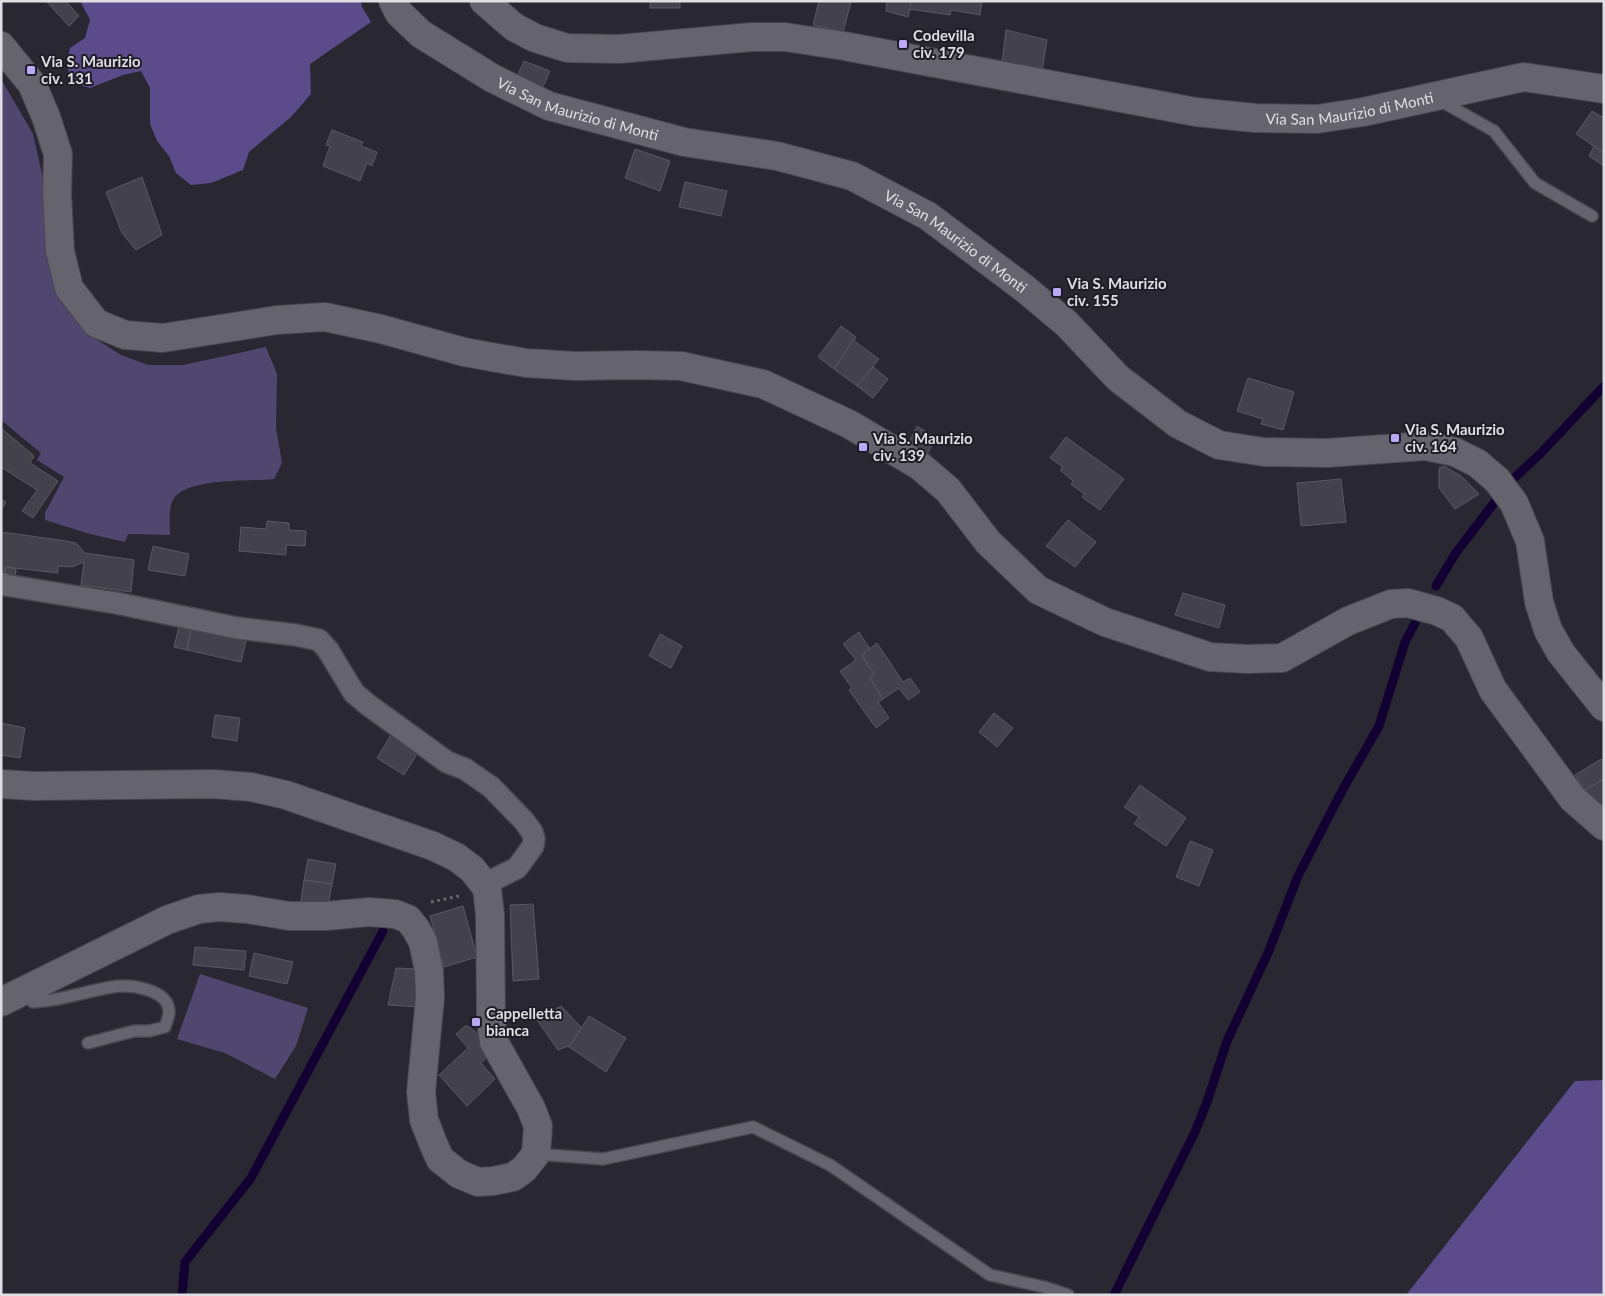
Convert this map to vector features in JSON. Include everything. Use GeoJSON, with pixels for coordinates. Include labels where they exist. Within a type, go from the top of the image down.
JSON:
{"type":"FeatureCollection","features":[{"type":"Feature","properties":{"kind":"street","name":"Via San Maurizio di Monti"},"geometry":{"type":"LineString","coordinates":[[393,1],[399,13],[421,34],[492,78],[549,106],[684,142],[777,156],[852,176],[928,216],[1024,288],[1067,324],[1118,378],[1178,424],[1219,445],[1264,452],[1327,453],[1425,446],[1455,452],[1477,463],[1497,480],[1514,503],[1530,542],[1539,602],[1548,630],[1561,653],[1604,707]]}},
{"type":"Feature","properties":{"kind":"street","name":"Via San Maurizio di Monti"},"geometry":{"type":"LineString","coordinates":[[484,1],[514,27],[535,38],[567,48],[619,49],[752,37],[785,37],[854,47],[1196,112],[1255,118],[1316,118],[1362,112],[1524,77],[1604,89]]}},
{"type":"Feature","properties":{"kind":"street"},"geometry":{"type":"LineString","coordinates":[[1,46],[32,84],[46,117],[58,154],[57,193],[60,251],[69,288],[96,323],[125,335],[163,338],[277,320],[325,317],[381,329],[464,352],[526,363],[576,366],[681,366],[763,384],[849,424],[920,466],[948,490],[988,542],[1038,590],[1115,625],[1210,656],[1248,659],[1282,658],[1348,621],[1391,604],[1408,603],[1437,611],[1452,618],[1468,638],[1493,690],[1573,799],[1604,826]]}},
{"type":"Feature","properties":{"kind":"street"},"geometry":{"type":"LineString","coordinates":[[1,583],[116,603],[237,628],[296,635],[319,640],[328,650],[354,693],[447,762],[465,769],[492,787],[532,832],[534,838],[533,846],[517,868],[476,890]]}},
{"type":"Feature","properties":{"kind":"street"},"geometry":{"type":"LineString","coordinates":[[1,784],[34,786],[213,784],[250,787],[286,794],[433,846],[456,857],[472,869],[476,890]]}},
{"type":"Feature","properties":{"kind":"street"},"geometry":{"type":"LineString","coordinates":[[1,1002],[167,920],[199,909],[219,907],[247,909],[289,916],[326,916],[369,912],[395,914],[408,919],[416,929],[423,942],[429,971],[430,998],[421,1092],[424,1120],[440,1160],[459,1174],[478,1182],[513,1177],[524,1169],[536,1154],[538,1126],[531,1108],[494,1042],[491,1012],[490,915],[487,888],[476,890]]}},
{"type":"Feature","properties":{"kind":"lane"},"geometry":{"type":"LineString","coordinates":[[1433,97],[1494,131],[1535,183],[1592,216]]}},
{"type":"Feature","properties":{"kind":"lane"},"geometry":{"type":"LineString","coordinates":[[26,991],[33,1002],[48,1001],[114,986],[141,989],[157,993],[164,998],[169,1012],[165,1027],[149,1031],[134,1031],[88,1043]]}},
{"type":"Feature","properties":{"kind":"lane"},"geometry":{"type":"LineString","coordinates":[[536,1154],[602,1160],[752,1127],[830,1165],[990,1276],[1044,1287],[1068,1295]]}},
{"type":"Feature","properties":{"kind":"path"},"geometry":{"type":"LineString","coordinates":[[423,904],[476,890]]}},
{"type":"Feature","properties":{"kind":"shaded area"},"geometry":{"type":"Polygon","coordinates":[[[80,1],[361,1],[362,7],[371,22],[310,64],[311,94],[291,117],[249,152],[243,170],[211,183],[191,185],[176,173],[169,156],[157,141],[150,124],[150,88],[141,71],[123,75],[90,88],[72,83],[67,66],[70,48],[85,38],[90,20],[80,1]]]}},
{"type":"Feature","properties":{"kind":"shaded area"},"geometry":{"type":"Polygon","coordinates":[[[1,79],[33,134],[74,315],[93,337],[121,355],[148,365],[183,365],[266,347],[277,374],[276,428],[282,463],[274,479],[219,482],[191,487],[180,493],[173,500],[170,508],[170,535],[128,534],[125,542],[90,534],[45,520],[45,513],[64,477],[37,460],[41,453],[1,420],[1,79]]]}},
{"type":"Feature","properties":{"kind":"shaded area"},"geometry":{"type":"Polygon","coordinates":[[[200,974],[308,1008],[296,1046],[275,1079],[225,1053],[177,1039],[200,974]]]}},
{"type":"Feature","properties":{"kind":"shaded area"},"geometry":{"type":"Polygon","coordinates":[[[1604,1080],[1604,1295],[1406,1295],[1575,1081],[1604,1080]]]}},
{"type":"Feature","properties":{"kind":"building"},"geometry":{"type":"Polygon","coordinates":[[[46,1],[66,1],[79,16],[69,26],[46,1]]]}},
{"type":"Feature","properties":{"kind":"building"},"geometry":{"type":"Polygon","coordinates":[[[650,1],[680,1],[680,8],[650,8],[650,1]]]}},
{"type":"Feature","properties":{"kind":"building"},"geometry":{"type":"Polygon","coordinates":[[[819,1],[851,2],[843,32],[813,25],[819,1]]]}},
{"type":"Feature","properties":{"kind":"building"},"geometry":{"type":"Polygon","coordinates":[[[884,1],[912,1],[908,17],[886,11],[887,2],[884,1]]]}},
{"type":"Feature","properties":{"kind":"building"},"geometry":{"type":"Polygon","coordinates":[[[912,1],[982,1],[980,15],[951,10],[950,15],[909,9],[912,1]]]}},
{"type":"Feature","properties":{"kind":"building"},"geometry":{"type":"Polygon","coordinates":[[[1006,30],[1047,40],[1042,71],[1002,63],[1006,30]]]}},
{"type":"Feature","properties":{"kind":"building"},"geometry":{"type":"Polygon","coordinates":[[[524,61],[550,71],[542,89],[517,77],[524,61]]]}},
{"type":"Feature","properties":{"kind":"building"},"geometry":{"type":"Polygon","coordinates":[[[1592,111],[1604,118],[1604,153],[1576,134],[1592,111]]]}},
{"type":"Feature","properties":{"kind":"building"},"geometry":{"type":"Polygon","coordinates":[[[332,130],[363,142],[361,146],[377,152],[372,166],[367,163],[360,181],[323,166],[330,146],[326,145],[332,130]]]}},
{"type":"Feature","properties":{"kind":"building"},"geometry":{"type":"Polygon","coordinates":[[[1594,146],[1604,153],[1604,166],[1589,156],[1594,146]]]}},
{"type":"Feature","properties":{"kind":"building"},"geometry":{"type":"Polygon","coordinates":[[[635,149],[670,161],[660,191],[625,178],[635,149]]]}},
{"type":"Feature","properties":{"kind":"building"},"geometry":{"type":"Polygon","coordinates":[[[142,177],[162,235],[136,250],[122,233],[106,192],[142,177]]]}},
{"type":"Feature","properties":{"kind":"building"},"geometry":{"type":"Polygon","coordinates":[[[685,182],[727,191],[721,216],[679,207],[685,182]]]}},
{"type":"Feature","properties":{"kind":"building"},"geometry":{"type":"Polygon","coordinates":[[[841,326],[856,337],[834,369],[818,357],[841,326]]]}},
{"type":"Feature","properties":{"kind":"building"},"geometry":{"type":"Polygon","coordinates":[[[853,340],[879,359],[857,386],[834,369],[853,340]]]}},
{"type":"Feature","properties":{"kind":"building"},"geometry":{"type":"Polygon","coordinates":[[[873,367],[888,379],[873,398],[857,386],[873,367]]]}},
{"type":"Feature","properties":{"kind":"building"},"geometry":{"type":"Polygon","coordinates":[[[1248,378],[1294,392],[1283,430],[1261,424],[1263,419],[1237,411],[1248,378]]]}},
{"type":"Feature","properties":{"kind":"building"},"geometry":{"type":"Polygon","coordinates":[[[917,426],[936,438],[927,454],[909,443],[917,426]]]}},
{"type":"Feature","properties":{"kind":"building"},"geometry":{"type":"Polygon","coordinates":[[[1,428],[34,456],[30,463],[58,481],[33,518],[22,511],[37,490],[1,467],[1,428]]]}},
{"type":"Feature","properties":{"kind":"building"},"geometry":{"type":"Polygon","coordinates":[[[1066,437],[1124,479],[1100,510],[1082,497],[1084,494],[1071,484],[1073,481],[1060,470],[1063,467],[1050,458],[1066,437]]]}},
{"type":"Feature","properties":{"kind":"building"},"geometry":{"type":"Polygon","coordinates":[[[1444,466],[1461,476],[1479,494],[1455,509],[1439,488],[1439,468],[1444,466]]]}},
{"type":"Feature","properties":{"kind":"building"},"geometry":{"type":"Polygon","coordinates":[[[1341,479],[1346,522],[1301,526],[1297,483],[1341,479]]]}},
{"type":"Feature","properties":{"kind":"building"},"geometry":{"type":"Polygon","coordinates":[[[1,499],[6,502],[1,510],[1,499]]]}},
{"type":"Feature","properties":{"kind":"building"},"geometry":{"type":"Polygon","coordinates":[[[1068,520],[1096,542],[1075,567],[1046,546],[1068,520]]]}},
{"type":"Feature","properties":{"kind":"building"},"geometry":{"type":"Polygon","coordinates":[[[267,521],[289,523],[289,530],[306,531],[305,546],[286,545],[286,555],[239,551],[241,527],[266,529],[267,521]]]}},
{"type":"Feature","properties":{"kind":"building"},"geometry":{"type":"Polygon","coordinates":[[[1,532],[76,543],[85,553],[134,560],[131,592],[81,585],[84,562],[72,567],[58,566],[58,573],[6,567],[5,571],[1,571],[1,532]]]}},
{"type":"Feature","properties":{"kind":"building"},"geometry":{"type":"Polygon","coordinates":[[[153,546],[189,554],[185,576],[148,570],[153,546]]]}},
{"type":"Feature","properties":{"kind":"building"},"geometry":{"type":"Polygon","coordinates":[[[6,567],[16,569],[15,578],[4,577],[6,567]]]}},
{"type":"Feature","properties":{"kind":"building"},"geometry":{"type":"Polygon","coordinates":[[[1183,593],[1225,605],[1219,628],[1175,615],[1183,593]]]}},
{"type":"Feature","properties":{"kind":"building"},"geometry":{"type":"Polygon","coordinates":[[[180,622],[192,625],[187,650],[174,647],[180,622]]]}},
{"type":"Feature","properties":{"kind":"building"},"geometry":{"type":"Polygon","coordinates":[[[192,625],[247,637],[241,662],[187,650],[192,625]]]}},
{"type":"Feature","properties":{"kind":"building"},"geometry":{"type":"Polygon","coordinates":[[[859,632],[870,649],[862,655],[874,674],[870,678],[883,699],[878,702],[889,718],[876,728],[849,690],[852,688],[840,671],[856,660],[843,644],[859,632]]]}},
{"type":"Feature","properties":{"kind":"building"},"geometry":{"type":"Polygon","coordinates":[[[660,634],[682,646],[671,668],[649,656],[660,634]]]}},
{"type":"Feature","properties":{"kind":"building"},"geometry":{"type":"Polygon","coordinates":[[[877,643],[903,682],[910,678],[920,692],[908,700],[899,688],[883,699],[870,678],[874,674],[862,655],[877,643]]]}},
{"type":"Feature","properties":{"kind":"building"},"geometry":{"type":"Polygon","coordinates":[[[994,713],[1013,728],[997,747],[979,732],[994,713]]]}},
{"type":"Feature","properties":{"kind":"building"},"geometry":{"type":"Polygon","coordinates":[[[215,715],[240,718],[237,741],[212,737],[215,715]]]}},
{"type":"Feature","properties":{"kind":"building"},"geometry":{"type":"Polygon","coordinates":[[[1,723],[25,728],[20,758],[1,755],[1,723]]]}},
{"type":"Feature","properties":{"kind":"building"},"geometry":{"type":"Polygon","coordinates":[[[394,730],[420,749],[404,775],[377,758],[394,730]]]}},
{"type":"Feature","properties":{"kind":"building"},"geometry":{"type":"Polygon","coordinates":[[[1601,759],[1604,762],[1604,779],[1585,790],[1575,775],[1601,759]]]}},
{"type":"Feature","properties":{"kind":"building"},"geometry":{"type":"Polygon","coordinates":[[[1604,779],[1604,803],[1598,809],[1585,790],[1604,779]]]}},
{"type":"Feature","properties":{"kind":"building"},"geometry":{"type":"Polygon","coordinates":[[[1140,785],[1186,818],[1166,846],[1134,824],[1139,817],[1124,807],[1140,785]]]}},
{"type":"Feature","properties":{"kind":"building"},"geometry":{"type":"Polygon","coordinates":[[[1190,841],[1213,850],[1199,886],[1176,877],[1190,841]]]}},
{"type":"Feature","properties":{"kind":"building"},"geometry":{"type":"Polygon","coordinates":[[[308,859],[336,864],[332,884],[304,880],[308,859]]]}},
{"type":"Feature","properties":{"kind":"building"},"geometry":{"type":"Polygon","coordinates":[[[304,880],[332,884],[328,906],[301,901],[304,880]]]}},
{"type":"Feature","properties":{"kind":"building"},"geometry":{"type":"Polygon","coordinates":[[[533,904],[539,979],[513,981],[510,905],[533,904]]]}},
{"type":"Feature","properties":{"kind":"building"},"geometry":{"type":"Polygon","coordinates":[[[463,906],[477,957],[444,967],[430,916],[463,906]]]}},
{"type":"Feature","properties":{"kind":"building"},"geometry":{"type":"Polygon","coordinates":[[[195,947],[246,951],[244,970],[193,965],[195,947]]]}},
{"type":"Feature","properties":{"kind":"building"},"geometry":{"type":"Polygon","coordinates":[[[254,953],[293,962],[287,984],[249,976],[254,953]]]}},
{"type":"Feature","properties":{"kind":"building"},"geometry":{"type":"Polygon","coordinates":[[[396,968],[420,969],[419,1007],[388,1005],[396,968]]]}},
{"type":"Feature","properties":{"kind":"building"},"geometry":{"type":"Polygon","coordinates":[[[561,1006],[582,1028],[569,1047],[558,1050],[537,1020],[561,1006]]]}},
{"type":"Feature","properties":{"kind":"building"},"geometry":{"type":"Polygon","coordinates":[[[589,1016],[626,1038],[606,1072],[569,1047],[589,1016]]]}},
{"type":"Feature","properties":{"kind":"building"},"geometry":{"type":"Polygon","coordinates":[[[465,1026],[470,1027],[480,1036],[487,1057],[481,1063],[495,1079],[467,1106],[439,1075],[468,1048],[456,1034],[465,1026]]]}},
{"type":"Feature","properties":{"kind":"waterway"},"geometry":{"type":"LineString","coordinates":[[1436,586],[1455,554],[1510,482],[1540,454],[1604,386]]}},
{"type":"Feature","properties":{"kind":"waterway"},"geometry":{"type":"LineString","coordinates":[[1114,1295],[1195,1132],[1227,1041],[1268,953],[1298,876],[1343,789],[1379,726],[1405,642],[1415,623]]}},
{"type":"Feature","properties":{"kind":"waterway"},"geometry":{"type":"LineString","coordinates":[[182,1295],[185,1262],[251,1178],[383,931]]}},
{"type":"Feature","properties":{"kind":"place","name":"Codevilla civ. 179"},"geometry":{"type":"Point","coordinates":[903,44]}},
{"type":"Feature","properties":{"kind":"place","name":"Via S. Maurizio civ. 131"},"geometry":{"type":"Point","coordinates":[31,70]}},
{"type":"Feature","properties":{"kind":"place","name":"Via S. Maurizio civ. 155"},"geometry":{"type":"Point","coordinates":[1057,292]}},
{"type":"Feature","properties":{"kind":"place","name":"Via S. Maurizio civ. 164"},"geometry":{"type":"Point","coordinates":[1395,438]}},
{"type":"Feature","properties":{"kind":"place","name":"Via S. Maurizio civ. 139"},"geometry":{"type":"Point","coordinates":[863,447]}},
{"type":"Feature","properties":{"kind":"place","name":"Cappelletta bianca"},"geometry":{"type":"Point","coordinates":[476,1022]}}]}
